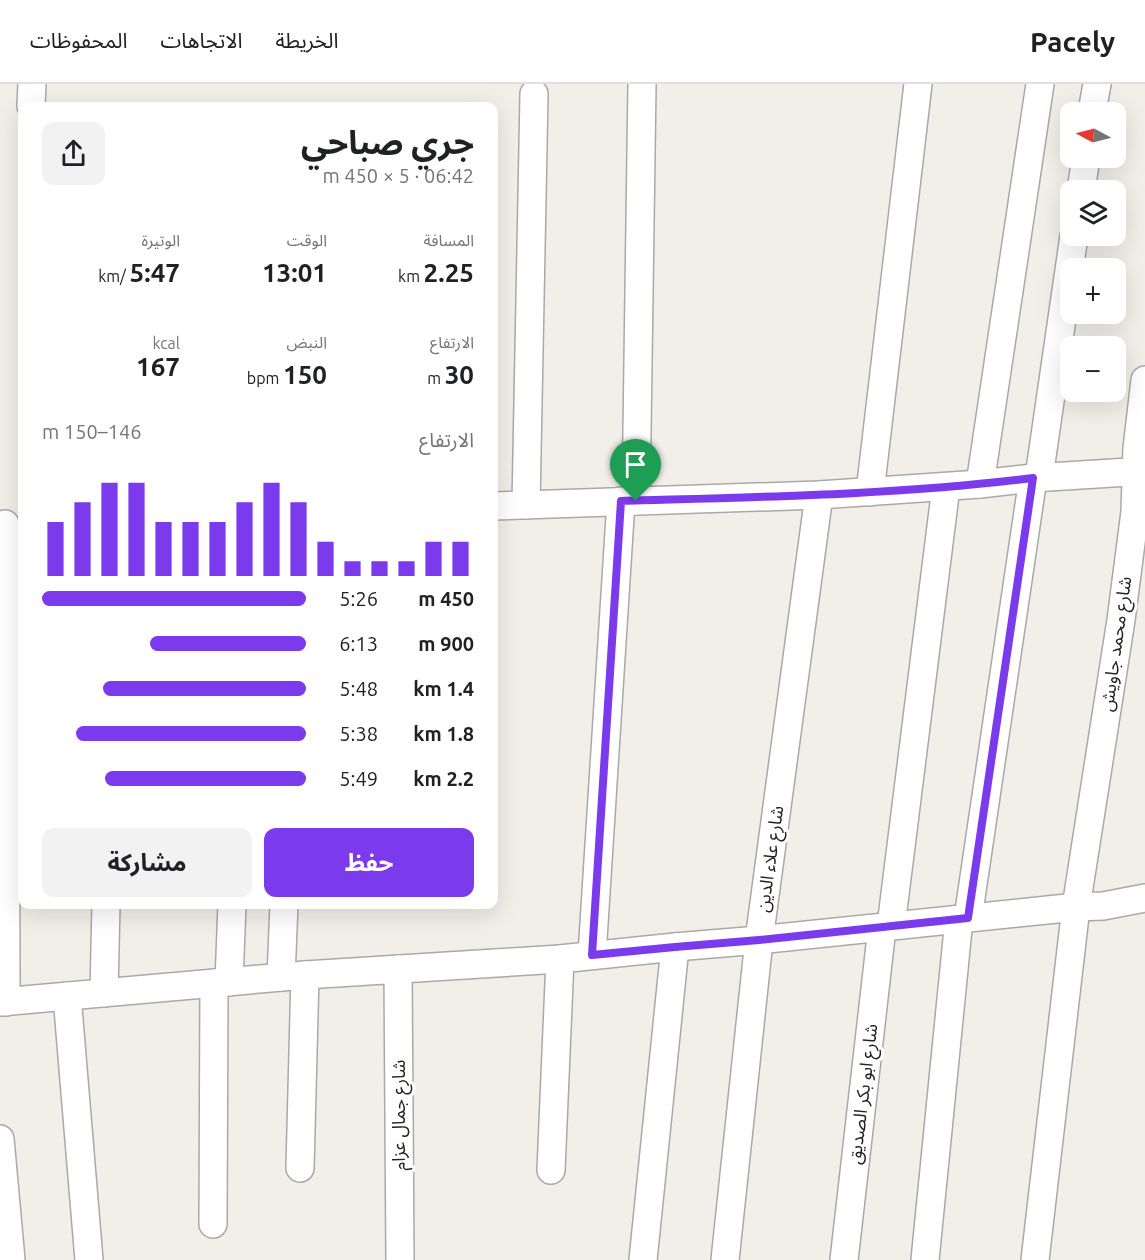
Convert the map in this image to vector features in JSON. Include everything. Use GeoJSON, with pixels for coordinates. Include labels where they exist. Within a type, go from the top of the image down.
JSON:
{"type":"FeatureCollection","features":[{"type":"Feature","properties":{"kind":"street"},"geometry":{"type":"LineString","coordinates":[[32,84],[32,102]]}},
{"type":"Feature","properties":{"kind":"street"},"geometry":{"type":"LineString","coordinates":[[592,955],[628,501],[642,84]]}},
{"type":"Feature","properties":{"kind":"street"},"geometry":{"type":"LineString","coordinates":[[870,492],[918,84]]}},
{"type":"Feature","properties":{"kind":"street"},"geometry":{"type":"LineString","coordinates":[[980,484],[1040,84]]}},
{"type":"Feature","properties":{"kind":"street"},"geometry":{"type":"LineString","coordinates":[[1094,102],[1097,84]]}},
{"type":"Feature","properties":{"kind":"street"},"geometry":{"type":"LineString","coordinates":[[526,505],[534,94]]}},
{"type":"Feature","properties":{"kind":"street"},"geometry":{"type":"LineString","coordinates":[[925,1260],[963,919],[1072,246]]}},
{"type":"Feature","properties":{"kind":"street","name":"شارع محمد جاويش"},"geometry":{"type":"LineString","coordinates":[[1035,1260],[1076,907],[1121,620],[1141,471],[1137,448],[1145,380]]}},
{"type":"Feature","properties":{"kind":"street"},"geometry":{"type":"LineString","coordinates":[[498,506],[819,495],[1141,471]]}},
{"type":"Feature","properties":{"kind":"street","name":"شارع ابو بكر الصديق"},"geometry":{"type":"LineString","coordinates":[[844,1260],[886,927],[946,487]]}},
{"type":"Feature","properties":{"kind":"street","name":"شارع علاء الدين"},"geometry":{"type":"LineString","coordinates":[[725,1260],[759,940],[819,495]]}},
{"type":"Feature","properties":{"kind":"street"},"geometry":{"type":"LineString","coordinates":[[9,523],[3,1002],[293,976],[560,959],[1103,906],[1145,898]]}},
{"type":"Feature","properties":{"kind":"street"},"geometry":{"type":"LineString","coordinates":[[104,993],[106,909]]}},
{"type":"Feature","properties":{"kind":"street"},"geometry":{"type":"LineString","coordinates":[[213,1224],[222,983],[231,909]]}},
{"type":"Feature","properties":{"kind":"street"},"geometry":{"type":"LineString","coordinates":[[285,909],[293,976],[300,1168]]}},
{"type":"Feature","properties":{"kind":"street"},"geometry":{"type":"LineString","coordinates":[[643,1260],[675,947]]}},
{"type":"Feature","properties":{"kind":"street"},"geometry":{"type":"LineString","coordinates":[[551,1170],[560,959]]}},
{"type":"Feature","properties":{"kind":"street","name":"شارع جمال عزام"},"geometry":{"type":"LineString","coordinates":[[398,969],[400,1260]]}},
{"type":"Feature","properties":{"kind":"street"},"geometry":{"type":"LineString","coordinates":[[67,996],[89,1260]]}},
{"type":"Feature","properties":{"kind":"street"},"geometry":{"type":"LineString","coordinates":[[0,1139],[11,1260]]}},
{"type":"Feature","properties":{"kind":"route"},"geometry":{"type":"LineString","coordinates":[[1033,478],[968,918],[592,955],[621,501],[636,501],[819,495],[1033,478]]}}]}
